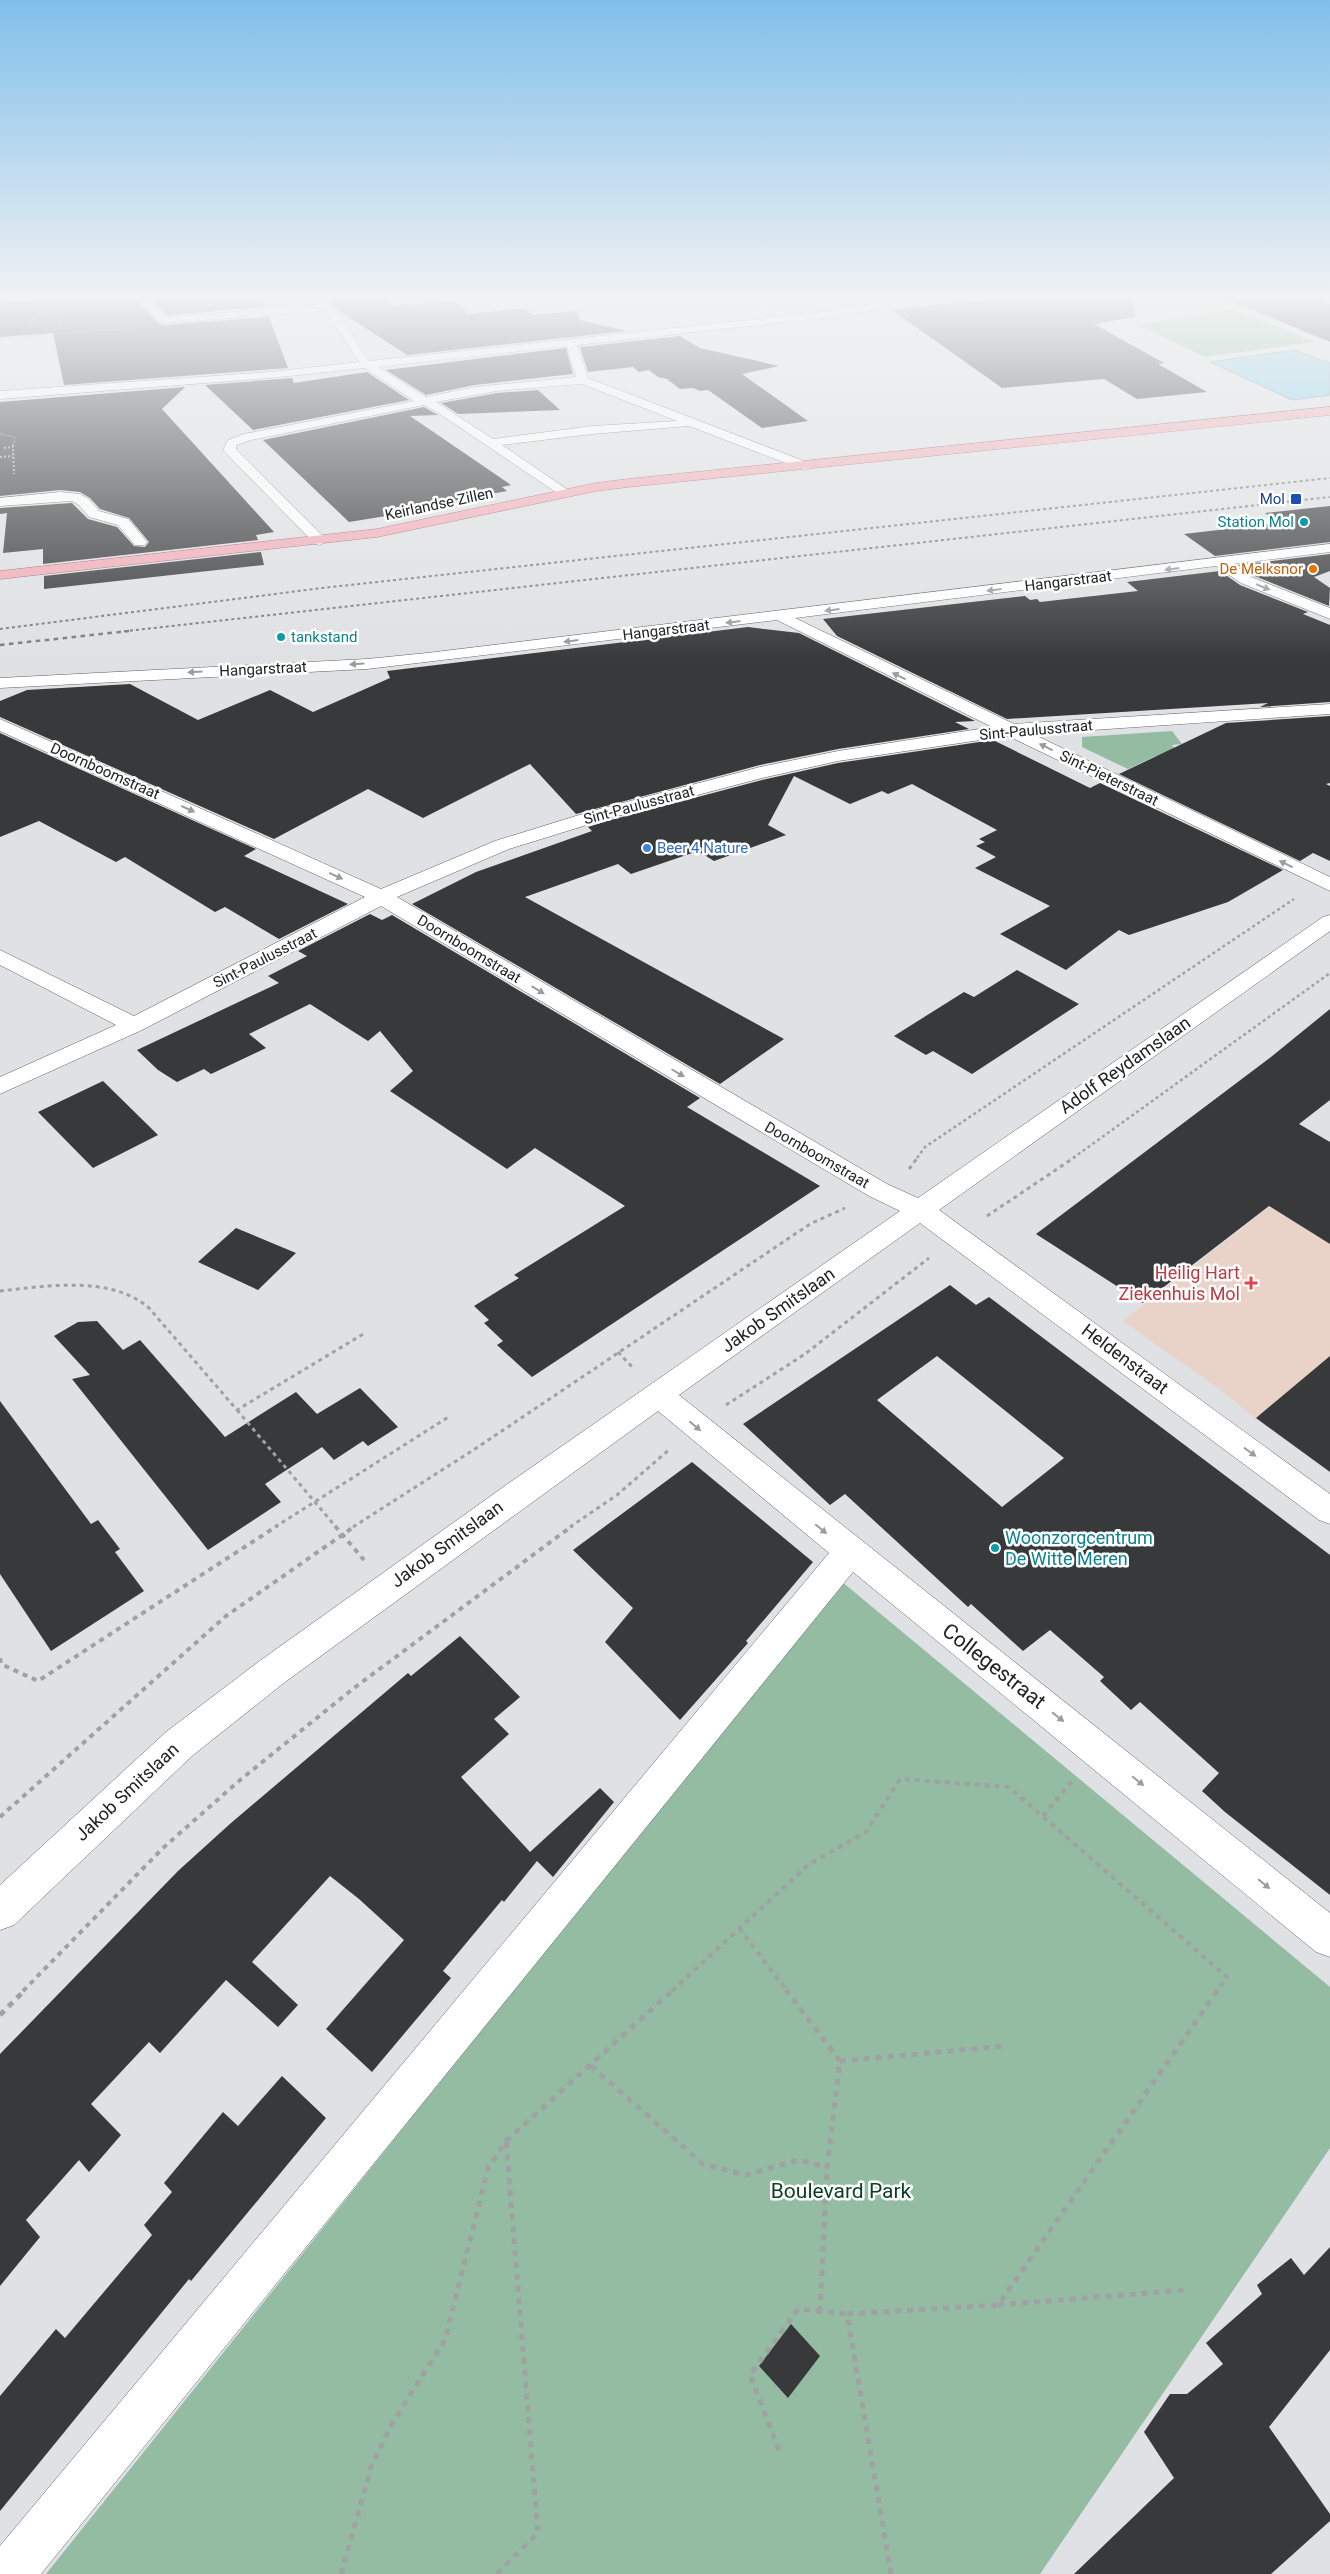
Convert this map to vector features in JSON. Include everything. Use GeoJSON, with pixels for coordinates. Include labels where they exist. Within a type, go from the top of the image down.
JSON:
{"type":"FeatureCollection","features":[{"type":"Feature","properties":{"kind":"main road","name":"Keirlandse Zillen"},"geometry":{"type":"LineString","coordinates":[[0,575],[320,542],[435,522],[563,494],[628,483],[1252,419]]}},
{"type":"Feature","properties":{"kind":"street"},"geometry":{"type":"LineString","coordinates":[[320,542],[230,450],[232,443],[248,437],[335,419]]}},
{"type":"Feature","properties":{"kind":"street"},"geometry":{"type":"LineString","coordinates":[[456,419],[563,494]]}},
{"type":"Feature","properties":{"kind":"street"},"geometry":{"type":"LineString","coordinates":[[495,446],[660,419]]}},
{"type":"Feature","properties":{"kind":"street"},"geometry":{"type":"LineString","coordinates":[[683,419],[804,466]]}},
{"type":"Feature","properties":{"kind":"street"},"geometry":{"type":"LineString","coordinates":[[620,427],[695,424]]}},
{"type":"Feature","properties":{"kind":"street"},"geometry":{"type":"LineString","coordinates":[[0,502],[45,497],[75,497],[84,502],[94,514],[123,522],[140,542]]}},
{"type":"Feature","properties":{"kind":"street","name":"Hangarstraat"},"geometry":{"type":"LineString","coordinates":[[0,683],[396,661],[1221,563],[1330,548]]}},
{"type":"Feature","properties":{"kind":"street"},"geometry":{"type":"LineString","coordinates":[[1221,563],[1246,580],[1330,614]]}},
{"type":"Feature","properties":{"kind":"street","name":"Sint-Pieterstraat"},"geometry":{"type":"LineString","coordinates":[[781,616],[797,626],[1329,885]]}},
{"type":"Feature","properties":{"kind":"street"},"geometry":{"type":"LineString","coordinates":[[355,649],[371,650],[396,661]]}},
{"type":"Feature","properties":{"kind":"street"},"geometry":{"type":"LineString","coordinates":[[223,671],[251,657],[270,653]]}},
{"type":"Feature","properties":{"kind":"street","name":"Sint-Paulusstraat"},"geometry":{"type":"LineString","coordinates":[[4,1081],[134,1024],[381,897],[502,845],[599,815],[760,773],[838,756],[1010,730],[1330,709]]}},
{"type":"Feature","properties":{"kind":"street","name":"Doornboomstraat"},"geometry":{"type":"LineString","coordinates":[[0,724],[381,897],[878,1190],[919,1209]]}},
{"type":"Feature","properties":{"kind":"street","name":"Adolf Reydamslaan"},"geometry":{"type":"LineString","coordinates":[[919,1209],[1330,921]]}},
{"type":"Feature","properties":{"kind":"street"},"geometry":{"type":"LineString","coordinates":[[0,956],[134,1024]]}},
{"type":"Feature","properties":{"kind":"street","name":"Heldenstraat"},"geometry":{"type":"LineString","coordinates":[[919,1209],[1330,1511]]}},
{"type":"Feature","properties":{"kind":"street","name":"Jakob Smitslaan"},"geometry":{"type":"LineString","coordinates":[[0,1911],[179,1744],[273,1671],[919,1209]]}},
{"type":"Feature","properties":{"kind":"street","name":"Collegestraat"},"geometry":{"type":"LineString","coordinates":[[658,1394],[850,1552],[1330,1938]]}},
{"type":"Feature","properties":{"kind":"street"},"geometry":{"type":"LineString","coordinates":[[9,2574],[850,1552]]}},
{"type":"Feature","properties":{"kind":"path"},"geometry":{"type":"LineString","coordinates":[[0,434],[15,437],[13,474],[45,482],[45,497]]}},
{"type":"Feature","properties":{"kind":"path"},"geometry":{"type":"LineString","coordinates":[[4,448],[13,447]]}},
{"type":"Feature","properties":{"kind":"path"},"geometry":{"type":"LineString","coordinates":[[0,457],[13,456]]}},
{"type":"Feature","properties":{"kind":"path"},"geometry":{"type":"LineString","coordinates":[[0,1818],[226,1616],[342,1534],[478,1447],[810,1224],[878,1190],[910,1168],[925,1147],[1292,900],[1329,885]]}},
{"type":"Feature","properties":{"kind":"path"},"geometry":{"type":"LineString","coordinates":[[0,2015],[163,1848],[240,1780],[354,1688],[547,1543],[617,1495],[664,1457],[681,1437],[695,1426],[720,1408],[766,1382],[861,1314],[957,1236],[1094,1144],[1330,972]]}},
{"type":"Feature","properties":{"kind":"path"},"geometry":{"type":"LineString","coordinates":[[0,1291],[31,1287],[70,1287],[134,1296],[149,1308],[388,1588]]}},
{"type":"Feature","properties":{"kind":"path"},"geometry":{"type":"LineString","coordinates":[[237,1410],[365,1333]]}},
{"type":"Feature","properties":{"kind":"path"},"geometry":{"type":"LineString","coordinates":[[0,1658],[0,1664],[38,1681],[171,1593],[450,1416]]}},
{"type":"Feature","properties":{"kind":"path"},"geometry":{"type":"LineString","coordinates":[[341,2574],[371,2467],[393,2422],[445,2340],[488,2168],[506,2141],[591,2066],[808,1865],[866,1832],[900,1778],[1010,1787],[1227,1977],[998,2305]]}},
{"type":"Feature","properties":{"kind":"path"},"geometry":{"type":"LineString","coordinates":[[739,1928],[840,2061],[828,2167],[820,2312]]}},
{"type":"Feature","properties":{"kind":"path"},"geometry":{"type":"LineString","coordinates":[[840,2061],[1005,2046]]}},
{"type":"Feature","properties":{"kind":"path"},"geometry":{"type":"LineString","coordinates":[[591,2066],[703,2164],[746,2175],[798,2160],[828,2167]]}},
{"type":"Feature","properties":{"kind":"path"},"geometry":{"type":"LineString","coordinates":[[497,2574],[538,2533],[506,2141]]}},
{"type":"Feature","properties":{"kind":"path"},"geometry":{"type":"LineString","coordinates":[[779,2450],[750,2375],[798,2309],[848,2314],[998,2305],[1185,2290]]}},
{"type":"Feature","properties":{"kind":"path"},"geometry":{"type":"LineString","coordinates":[[848,2314],[892,2574]]}},
{"type":"Feature","properties":{"kind":"shaded area","name":"Heilig Hart Ziekenhuis Mol"},"geometry":{"type":"Polygon","coordinates":[[[1330,1159],[1330,1472],[1256,1419],[1222,1391],[1123,1321],[1330,1159]]]}},
{"type":"Feature","properties":{"kind":"green space"},"geometry":{"type":"Polygon","coordinates":[[[1172,731],[1182,744],[1172,745],[1178,753],[1156,756],[1128,769],[1082,747],[1082,737],[1172,731]]]}},
{"type":"Feature","properties":{"kind":"green space","name":"Boulevard Park"},"geometry":{"type":"Polygon","coordinates":[[[841,1581],[1330,1987],[1330,2148],[1040,2574],[46,2574],[841,1581]]]}},
{"type":"Feature","properties":{"kind":"building"},"geometry":{"type":"Polygon","coordinates":[[[0,419],[171,419],[274,532],[256,535],[258,540],[43,564],[43,549],[3,553],[7,513],[0,514],[0,508],[72,503],[88,519],[117,527],[134,546],[145,547],[149,542],[129,518],[100,509],[90,498],[80,492],[60,490],[0,496],[0,419]]]}},
{"type":"Feature","properties":{"kind":"building"},"geometry":{"type":"Polygon","coordinates":[[[241,419],[310,419],[253,430],[241,419]]]}},
{"type":"Feature","properties":{"kind":"building"},"geometry":{"type":"Polygon","coordinates":[[[365,419],[415,419],[511,485],[502,487],[507,491],[443,503],[448,506],[349,522],[263,440],[365,419]]]}},
{"type":"Feature","properties":{"kind":"building"},"geometry":{"type":"Polygon","coordinates":[[[749,419],[805,419],[808,421],[762,428],[749,419]]]}},
{"type":"Feature","properties":{"kind":"building"},"geometry":{"type":"Polygon","coordinates":[[[1330,506],[1330,542],[1215,556],[1184,534],[1279,523],[1265,513],[1330,506]]]}},
{"type":"Feature","properties":{"kind":"building"},"geometry":{"type":"Polygon","coordinates":[[[261,552],[264,565],[44,589],[44,576],[261,552]]]}},
{"type":"Feature","properties":{"kind":"building"},"geometry":{"type":"Polygon","coordinates":[[[1330,554],[1330,571],[1314,577],[1330,588],[1329,606],[1252,575],[1238,565],[1330,554]]]}},
{"type":"Feature","properties":{"kind":"building"},"geometry":{"type":"Polygon","coordinates":[[[1220,571],[1240,585],[1308,612],[1303,614],[1330,625],[1330,702],[1260,707],[1268,703],[1007,719],[837,636],[823,619],[1025,596],[1030,600],[1037,599],[1040,602],[1138,591],[1127,582],[1220,571]]]}},
{"type":"Feature","properties":{"kind":"building"},"geometry":{"type":"Polygon","coordinates":[[[748,627],[799,633],[975,721],[955,722],[969,729],[838,749],[760,765],[576,814],[530,764],[423,818],[368,789],[274,839],[0,717],[0,701],[27,690],[130,684],[198,720],[270,690],[313,712],[390,678],[387,671],[748,627]]]}},
{"type":"Feature","properties":{"kind":"building"},"geometry":{"type":"Polygon","coordinates":[[[1330,716],[1330,783],[1326,784],[1330,786],[1330,861],[1313,853],[1300,861],[1119,774],[1226,723],[1330,716]]]}},
{"type":"Feature","properties":{"kind":"building"},"geometry":{"type":"Polygon","coordinates":[[[0,733],[256,849],[244,856],[348,904],[279,939],[225,907],[215,912],[125,857],[116,862],[39,821],[0,837],[0,733]]]}},
{"type":"Feature","properties":{"kind":"building"},"geometry":{"type":"Polygon","coordinates":[[[993,740],[1090,788],[1100,783],[1283,870],[1228,902],[1129,935],[1119,930],[1066,970],[1000,934],[1050,906],[975,868],[996,857],[976,846],[985,842],[979,839],[997,830],[912,784],[888,794],[882,791],[850,804],[794,776],[768,825],[786,835],[714,861],[698,851],[631,874],[618,864],[525,897],[784,1039],[720,1084],[412,904],[476,872],[592,831],[588,827],[607,821],[762,780],[838,763],[993,740]]]}},
{"type":"Feature","properties":{"kind":"building"},"geometry":{"type":"Polygon","coordinates":[[[370,914],[382,920],[392,915],[700,1098],[687,1107],[820,1186],[532,1377],[497,1345],[503,1341],[484,1323],[489,1320],[474,1306],[519,1278],[514,1275],[625,1206],[535,1148],[507,1169],[390,1091],[413,1071],[380,1031],[368,1041],[310,1004],[249,1034],[266,1048],[211,1074],[204,1069],[177,1082],[158,1070],[137,1050],[279,983],[268,976],[307,956],[298,951],[370,914]]]}},
{"type":"Feature","properties":{"kind":"building"},"geometry":{"type":"Polygon","coordinates":[[[1017,970],[1079,1004],[972,1074],[933,1051],[926,1055],[894,1036],[964,992],[974,997],[1017,970]]]}},
{"type":"Feature","properties":{"kind":"building"},"geometry":{"type":"Polygon","coordinates":[[[1330,1009],[1330,1100],[1299,1124],[1330,1142],[1330,1244],[1269,1206],[1143,1303],[1036,1234],[1271,1057],[1330,1009]]]}},
{"type":"Feature","properties":{"kind":"building"},"geometry":{"type":"Polygon","coordinates":[[[103,1081],[158,1135],[93,1168],[38,1112],[103,1081]]]}},
{"type":"Feature","properties":{"kind":"building"},"geometry":{"type":"Polygon","coordinates":[[[236,1228],[296,1253],[258,1290],[198,1262],[236,1228]]]}},
{"type":"Feature","properties":{"kind":"building","name":"Woonzorgcentrum De Witte Meren"},"geometry":{"type":"Polygon","coordinates":[[[950,1285],[976,1305],[989,1297],[1330,1555],[1330,1895],[1225,1812],[1202,1791],[1219,1773],[1140,1702],[1131,1710],[1100,1681],[1104,1677],[1050,1630],[1023,1651],[971,1604],[968,1607],[845,1494],[830,1505],[743,1424],[950,1285]],[[937,1356],[877,1400],[1002,1507],[1064,1458],[937,1356]]]}},
{"type":"Feature","properties":{"kind":"building"},"geometry":{"type":"Polygon","coordinates":[[[97,1321],[123,1350],[140,1340],[225,1437],[296,1392],[317,1414],[360,1388],[398,1427],[368,1446],[363,1441],[334,1460],[322,1447],[265,1484],[281,1502],[208,1550],[72,1379],[90,1375],[54,1336],[78,1322],[97,1321]]]}},
{"type":"Feature","properties":{"kind":"building"},"geometry":{"type":"Polygon","coordinates":[[[1330,1356],[1330,1472],[1256,1418],[1330,1356]]]}},
{"type":"Feature","properties":{"kind":"building"},"geometry":{"type":"Polygon","coordinates":[[[0,1401],[91,1524],[98,1520],[120,1549],[115,1552],[144,1591],[51,1651],[0,1574],[0,1401]]]}},
{"type":"Feature","properties":{"kind":"building"},"geometry":{"type":"Polygon","coordinates":[[[692,1462],[813,1562],[746,1641],[748,1643],[680,1720],[605,1642],[633,1608],[573,1550],[692,1462]]]}},
{"type":"Feature","properties":{"kind":"building"},"geometry":{"type":"Polygon","coordinates":[[[460,1636],[520,1697],[494,1719],[509,1734],[461,1777],[530,1852],[600,1788],[614,1802],[553,1877],[537,1861],[504,1902],[502,1900],[443,1971],[451,1978],[372,2072],[326,2029],[404,1940],[359,1899],[330,1876],[252,1962],[298,2005],[278,2027],[226,1980],[160,2053],[149,2042],[91,2104],[121,2135],[89,2172],[79,2160],[26,2220],[40,2237],[0,2286],[0,2054],[178,1871],[231,1823],[408,1673],[411,1676],[460,1636]]]}},
{"type":"Feature","properties":{"kind":"building"},"geometry":{"type":"Polygon","coordinates":[[[282,2076],[326,2118],[191,2281],[189,2279],[0,2511],[0,2396],[56,2329],[65,2338],[152,2235],[144,2225],[172,2192],[164,2183],[223,2112],[238,2126],[282,2076]]]}},
{"type":"Feature","properties":{"kind":"building"},"geometry":{"type":"Polygon","coordinates":[[[1330,2247],[1330,2350],[1269,2427],[1330,2514],[1330,2521],[1271,2574],[1074,2574],[1174,2478],[1144,2432],[1170,2394],[1187,2394],[1223,2364],[1206,2343],[1262,2294],[1257,2285],[1291,2258],[1304,2275],[1330,2247]]]}},
{"type":"Feature","properties":{"kind":"building"},"geometry":{"type":"Polygon","coordinates":[[[791,2324],[820,2356],[788,2398],[759,2366],[791,2324]]]}},
{"type":"Feature","properties":{"kind":"railway"},"geometry":{"type":"LineString","coordinates":[[0,629],[322,588],[1330,478]]}},
{"type":"Feature","properties":{"kind":"railway"},"geometry":{"type":"LineString","coordinates":[[118,632],[1330,497]]}},
{"type":"Feature","properties":{"kind":"railway"},"geometry":{"type":"LineString","coordinates":[[0,645],[129,631]]}},
{"type":"Feature","properties":{"kind":"place","name":"Mol"},"geometry":{"type":"Point","coordinates":[1296,499]}},
{"type":"Feature","properties":{"kind":"place","name":"Station Mol"},"geometry":{"type":"Point","coordinates":[1304,522]}},
{"type":"Feature","properties":{"kind":"place","name":"De Melksnor"},"geometry":{"type":"Point","coordinates":[1313,569]}},
{"type":"Feature","properties":{"kind":"place","name":"tankstand"},"geometry":{"type":"Point","coordinates":[281,637]}},
{"type":"Feature","properties":{"kind":"place","name":"Beer 4 Nature"},"geometry":{"type":"Point","coordinates":[647,848]}},
{"type":"Feature","properties":{"kind":"place","name":"Heilig Hart Ziekenhuis Mol"},"geometry":{"type":"Point","coordinates":[1251,1283]}},
{"type":"Feature","properties":{"kind":"place","name":"Woonzorgcentrum De Witte Meren"},"geometry":{"type":"Point","coordinates":[995,1548]}}]}
